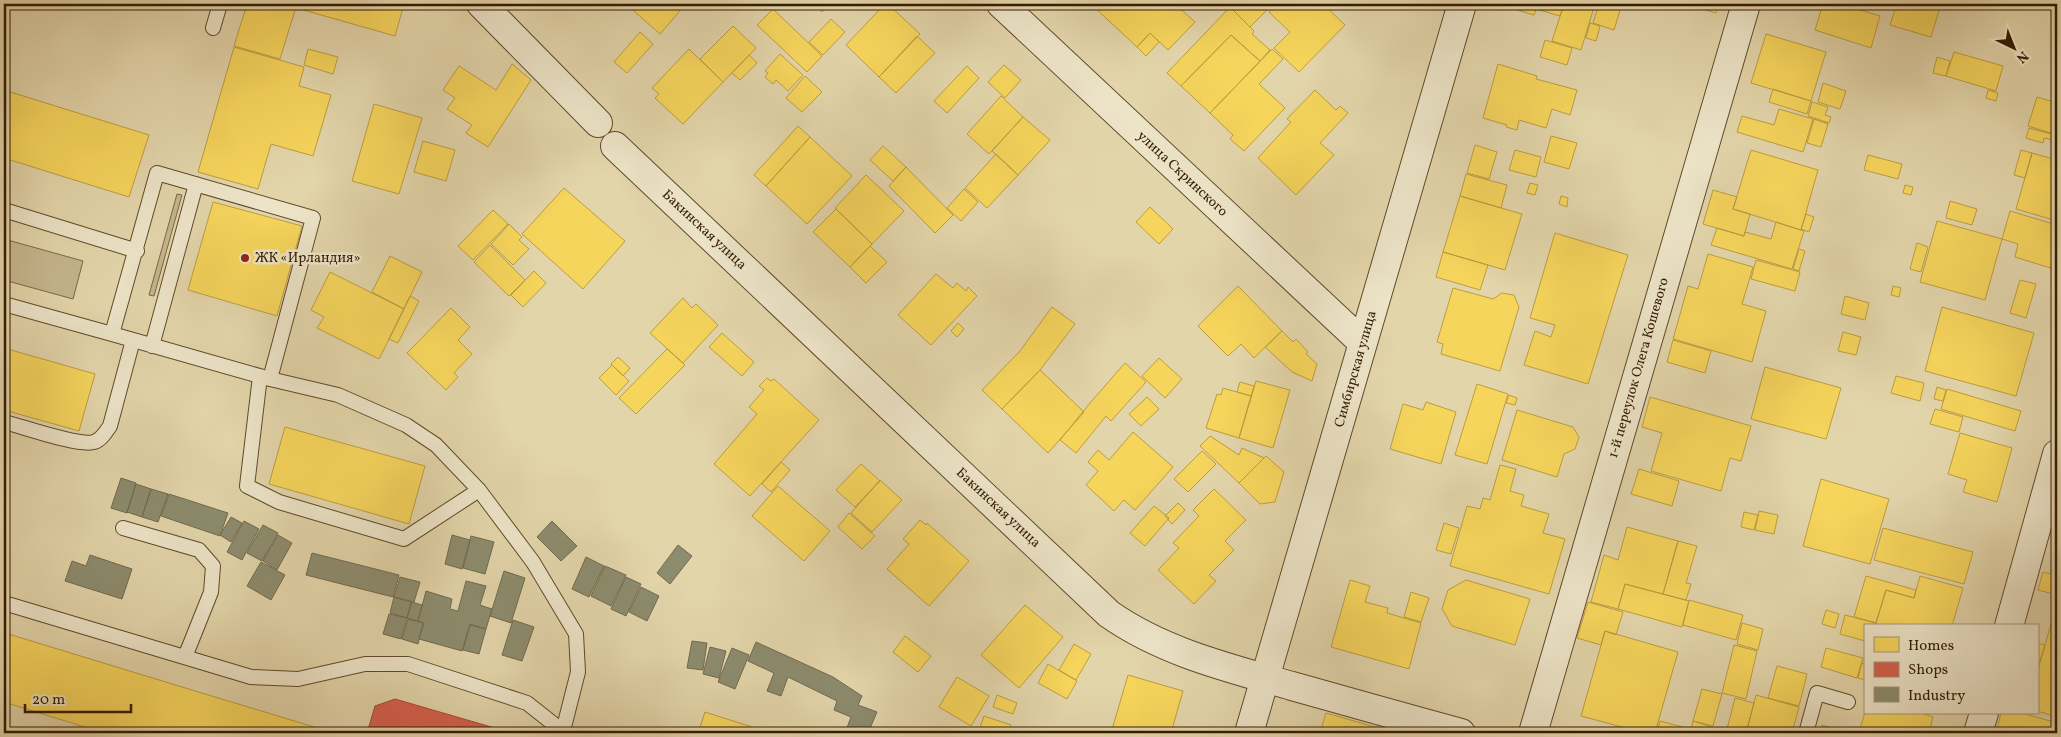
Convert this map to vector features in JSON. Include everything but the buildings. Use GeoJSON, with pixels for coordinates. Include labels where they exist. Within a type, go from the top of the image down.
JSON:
{"type":"FeatureCollection","features":[{"type":"Feature","properties":{"kind":"street"},"geometry":{"type":"LineString","coordinates":[[481,4],[598,123]]}},
{"type":"Feature","properties":{"kind":"street","name":"улица Скринского"},"geometry":{"type":"LineString","coordinates":[[1001,4],[1363,343]]}},
{"type":"Feature","properties":{"kind":"street","name":"Симбирская улица"},"geometry":{"type":"LineString","coordinates":[[1249,733],[1462,4]]}},
{"type":"Feature","properties":{"kind":"street","name":"1-й переулок Олега Кошевого"},"geometry":{"type":"LineString","coordinates":[[1533,733],[1746,4]]}},
{"type":"Feature","properties":{"kind":"street","name":"Бакинская улица"},"geometry":{"type":"LineString","coordinates":[[615,146],[1109,614],[1132,630],[1162,644],[1226,668],[1462,733]]}},
{"type":"Feature","properties":{"kind":"street"},"geometry":{"type":"LineString","coordinates":[[2009,624],[2057,454]]}},
{"type":"Feature","properties":{"kind":"street"},"geometry":{"type":"LineString","coordinates":[[1978,733],[1984,714]]}},
{"type":"Feature","properties":{"kind":"lane"},"geometry":{"type":"LineString","coordinates":[[213,28],[220,4]]}},
{"type":"Feature","properties":{"kind":"lane"},"geometry":{"type":"LineString","coordinates":[[112,334],[157,173],[313,218],[265,377],[247,486],[279,502],[404,540],[479,490]]}},
{"type":"Feature","properties":{"kind":"lane"},"geometry":{"type":"LineString","coordinates":[[152,346],[196,184]]}},
{"type":"Feature","properties":{"kind":"lane"},"geometry":{"type":"LineString","coordinates":[[4,210],[136,251]]}},
{"type":"Feature","properties":{"kind":"lane"},"geometry":{"type":"LineString","coordinates":[[4,304],[265,377],[338,395],[406,425],[436,445],[479,490],[533,562],[576,634],[578,672],[564,732],[527,702],[408,664],[365,664],[298,679],[251,676],[4,603]]}},
{"type":"Feature","properties":{"kind":"lane"},"geometry":{"type":"LineString","coordinates":[[4,422],[81,443],[95,442],[104,435],[110,426],[133,340]]}},
{"type":"Feature","properties":{"kind":"lane"},"geometry":{"type":"LineString","coordinates":[[124,528],[199,550],[213,566],[211,592],[185,656]]}},
{"type":"Feature","properties":{"kind":"lane"},"geometry":{"type":"LineString","coordinates":[[1806,733],[1817,693],[1848,702]]}},
{"type":"Feature","properties":{"kind":"shaded area"},"geometry":{"type":"Polygon","coordinates":[[[177,194],[182,195],[154,296],[149,295],[177,194]]]}},
{"type":"Feature","properties":{"kind":"shaded area"},"geometry":{"type":"Polygon","coordinates":[[[4,239],[83,261],[73,299],[4,280],[4,239]]]}},
{"type":"Feature","properties":{"kind":"place","name":"ЖК «Ирландия»"},"geometry":{"type":"Point","coordinates":[245,258]}}]}
